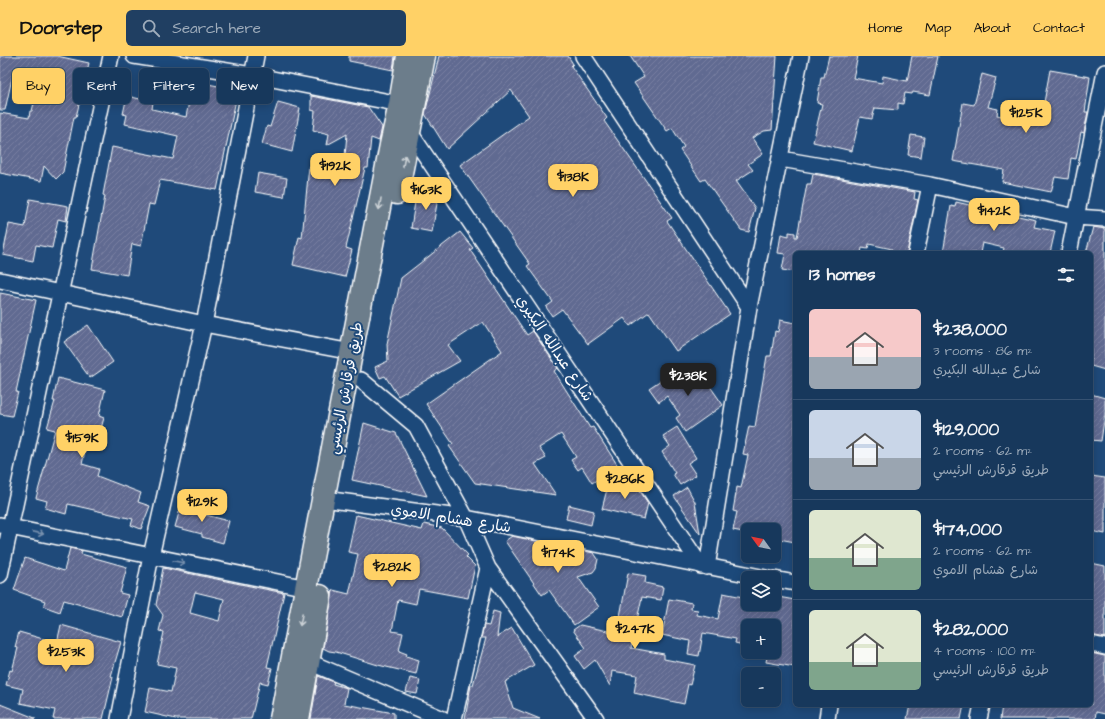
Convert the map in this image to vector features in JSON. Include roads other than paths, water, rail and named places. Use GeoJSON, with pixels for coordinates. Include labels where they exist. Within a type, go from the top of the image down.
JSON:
{"type":"FeatureCollection","features":[{"type":"Feature","properties":{"kind":"main road","name":"طريق قرقارش الرئيسي"},"geometry":{"type":"LineString","coordinates":[[298,719],[309,662],[330,500],[352,352],[408,56]]}},
{"type":"Feature","properties":{"kind":"main road","name":"طريق قرقارش الرئيسي"},"geometry":{"type":"LineString","coordinates":[[281,719],[306,588],[361,380],[424,56]]}},
{"type":"Feature","properties":{"kind":"street"},"geometry":{"type":"LineString","coordinates":[[0,575],[5,526],[60,293],[111,56]]}},
{"type":"Feature","properties":{"kind":"street"},"geometry":{"type":"LineString","coordinates":[[134,56],[217,69]]}},
{"type":"Feature","properties":{"kind":"street"},"geometry":{"type":"LineString","coordinates":[[253,68],[256,56]]}},
{"type":"Feature","properties":{"kind":"street"},"geometry":{"type":"LineString","coordinates":[[583,56],[749,307]]}},
{"type":"Feature","properties":{"kind":"street"},"geometry":{"type":"LineString","coordinates":[[704,566],[749,307],[781,159],[801,56]]}},
{"type":"Feature","properties":{"kind":"street"},"geometry":{"type":"LineString","coordinates":[[1069,251],[1105,72]]}},
{"type":"Feature","properties":{"kind":"street"},"geometry":{"type":"LineString","coordinates":[[273,79],[400,104]]}},
{"type":"Feature","properties":{"kind":"street"},"geometry":{"type":"LineString","coordinates":[[119,719],[151,556],[204,324],[246,104]]}},
{"type":"Feature","properties":{"kind":"street","name":"شارع عبدالله البكيري"},"geometry":{"type":"LineString","coordinates":[[409,131],[704,566]]}},
{"type":"Feature","properties":{"kind":"street"},"geometry":{"type":"LineString","coordinates":[[781,159],[930,185],[1076,217],[1105,219]]}},
{"type":"Feature","properties":{"kind":"street"},"geometry":{"type":"LineString","coordinates":[[916,251],[930,185]]}},
{"type":"Feature","properties":{"kind":"street"},"geometry":{"type":"LineString","coordinates":[[0,280],[204,324],[352,352]]}},
{"type":"Feature","properties":{"kind":"street"},"geometry":{"type":"LineString","coordinates":[[361,380],[416,426],[466,518],[488,568],[596,719]]}},
{"type":"Feature","properties":{"kind":"street","name":"شارع هشام الاموي"},"geometry":{"type":"LineString","coordinates":[[330,500],[466,518],[741,573]]}},
{"type":"Feature","properties":{"kind":"street"},"geometry":{"type":"LineString","coordinates":[[5,526],[306,588]]}},
{"type":"Feature","properties":{"kind":"street"},"geometry":{"type":"LineString","coordinates":[[454,719],[488,568]]}},
{"type":"Feature","properties":{"kind":"street"},"geometry":{"type":"LineString","coordinates":[[781,580],[793,583]]}},
{"type":"Feature","properties":{"kind":"street"},"geometry":{"type":"LineString","coordinates":[[1093,644],[1105,647]]}},
{"type":"Feature","properties":{"kind":"street"},"geometry":{"type":"LineString","coordinates":[[309,662],[443,719]]}},
{"type":"Feature","properties":{"kind":"street"},"geometry":{"type":"LineString","coordinates":[[827,719],[829,707]]}},
{"type":"Feature","properties":{"kind":"street"},"geometry":{"type":"LineString","coordinates":[[979,719],[982,707]]}}]}
